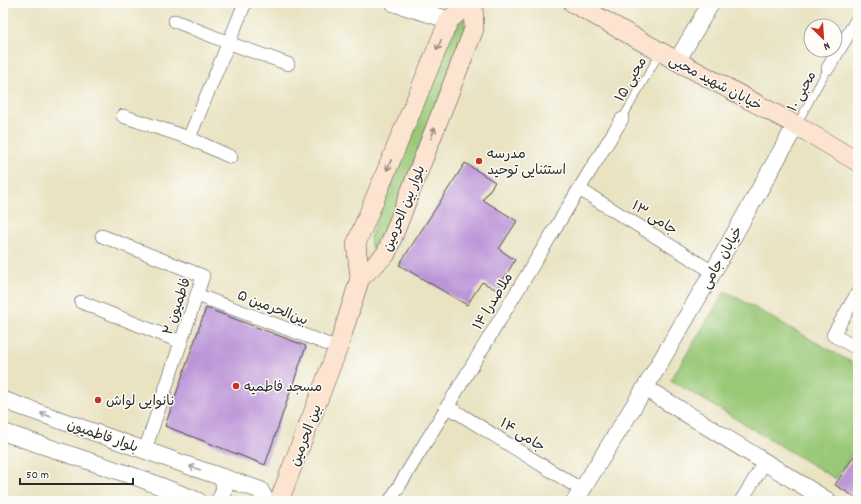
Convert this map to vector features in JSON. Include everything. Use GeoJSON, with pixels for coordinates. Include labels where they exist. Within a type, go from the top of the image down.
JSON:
{"type":"FeatureCollection","features":[{"type":"Feature","properties":{"kind":"main road","name":"بلوار بین الحرمین"},"geometry":{"type":"LineString","coordinates":[[360,278],[356,244],[449,20],[469,3]]}},
{"type":"Feature","properties":{"kind":"main road","name":"بلوار بین الحرمین"},"geometry":{"type":"LineString","coordinates":[[360,278],[386,254],[474,29],[473,3]]}},
{"type":"Feature","properties":{"kind":"main road","name":"خیابان شهید محبی"},"geometry":{"type":"LineString","coordinates":[[573,3],[660,52],[796,125],[858,162]]}},
{"type":"Feature","properties":{"kind":"main road","name":"بین الحرمین"},"geometry":{"type":"LineString","coordinates":[[279,501],[338,348],[360,278]]}},
{"type":"Feature","properties":{"kind":"street"},"geometry":{"type":"LineString","coordinates":[[189,138],[245,3]]}},
{"type":"Feature","properties":{"kind":"street"},"geometry":{"type":"LineString","coordinates":[[394,3],[449,20]]}},
{"type":"Feature","properties":{"kind":"street"},"geometry":{"type":"LineString","coordinates":[[677,61],[711,3]]}},
{"type":"Feature","properties":{"kind":"street"},"geometry":{"type":"LineString","coordinates":[[828,68],[858,18]]}},
{"type":"Feature","properties":{"kind":"street"},"geometry":{"type":"LineString","coordinates":[[175,21],[229,44],[288,64]]}},
{"type":"Feature","properties":{"kind":"street"},"geometry":{"type":"LineString","coordinates":[[123,116],[189,138],[231,157]]}},
{"type":"Feature","properties":{"kind":"street","name":"ملاصدرا ۱۴"},"geometry":{"type":"LineString","coordinates":[[390,501],[622,119]]}},
{"type":"Feature","properties":{"kind":"street","name":"خیابان جامی"},"geometry":{"type":"LineString","coordinates":[[579,495],[714,272],[796,125]]}},
{"type":"Feature","properties":{"kind":"street","name":"جامی ۱۳"},"geometry":{"type":"LineString","coordinates":[[579,189],[714,272]]}},
{"type":"Feature","properties":{"kind":"street","name":"فاطمیون ۲"},"geometry":{"type":"LineString","coordinates":[[102,236],[204,276],[145,450]]}},
{"type":"Feature","properties":{"kind":"street"},"geometry":{"type":"LineString","coordinates":[[858,292],[833,335],[858,349]]}},
{"type":"Feature","properties":{"kind":"street","name":"بین‌الحرمین ۵"},"geometry":{"type":"LineString","coordinates":[[197,296],[338,348]]}},
{"type":"Feature","properties":{"kind":"street"},"geometry":{"type":"LineString","coordinates":[[81,302],[181,342]]}},
{"type":"Feature","properties":{"kind":"street"},"geometry":{"type":"LineString","coordinates":[[645,388],[828,501]]}},
{"type":"Feature","properties":{"kind":"street","name":"بلوار فاطمیون"},"geometry":{"type":"LineString","coordinates":[[3,400],[260,490],[266,501]]}},
{"type":"Feature","properties":{"kind":"street","name":"جامی ۱۴"},"geometry":{"type":"LineString","coordinates":[[447,406],[579,495]]}},
{"type":"Feature","properties":{"kind":"street","name":"بلوار فاطمیون"},"geometry":{"type":"LineString","coordinates":[[3,432],[142,479],[198,501]]}},
{"type":"Feature","properties":{"kind":"street"},"geometry":{"type":"LineString","coordinates":[[741,501],[765,462]]}},
{"type":"Feature","properties":{"kind":"street"},"geometry":{"type":"LineString","coordinates":[[219,501],[225,489],[224,478]]}},
{"type":"Feature","properties":{"kind":"lane","name":"محبی ۱۵"},"geometry":{"type":"LineString","coordinates":[[622,119],[660,52]]}},
{"type":"Feature","properties":{"kind":"lane","name":"محبی ۱۰"},"geometry":{"type":"LineString","coordinates":[[796,125],[828,68]]}},
{"type":"Feature","properties":{"kind":"green space"},"geometry":{"type":"Polygon","coordinates":[[[464,18],[466,33],[382,241],[372,250],[370,237],[453,27],[464,18]]]}},
{"type":"Feature","properties":{"kind":"green space"},"geometry":{"type":"Polygon","coordinates":[[[725,291],[858,366],[858,445],[836,479],[671,380],[725,291]]]}},
{"type":"Feature","properties":{"kind":"building","name":"مدرسه استثنایی توحید"},"geometry":{"type":"Polygon","coordinates":[[[465,163],[495,182],[483,200],[517,221],[499,249],[515,260],[497,290],[482,282],[467,305],[399,265],[465,163]]]}},
{"type":"Feature","properties":{"kind":"building","name":"مسجد فاطمیه"},"geometry":{"type":"Polygon","coordinates":[[[206,308],[306,346],[265,465],[165,426],[206,308]]]}},
{"type":"Feature","properties":{"kind":"building"},"geometry":{"type":"Polygon","coordinates":[[[854,456],[858,459],[858,499],[835,485],[854,456]]]}},
{"type":"Feature","properties":{"kind":"place","name":"مدرسه استثنایی توحید"},"geometry":{"type":"Point","coordinates":[479,161]}},
{"type":"Feature","properties":{"kind":"place","name":"مسجد فاطمیه"},"geometry":{"type":"Point","coordinates":[236,386]}},
{"type":"Feature","properties":{"kind":"place","name":"نانوایی لواش"},"geometry":{"type":"Point","coordinates":[98,400]}}]}
